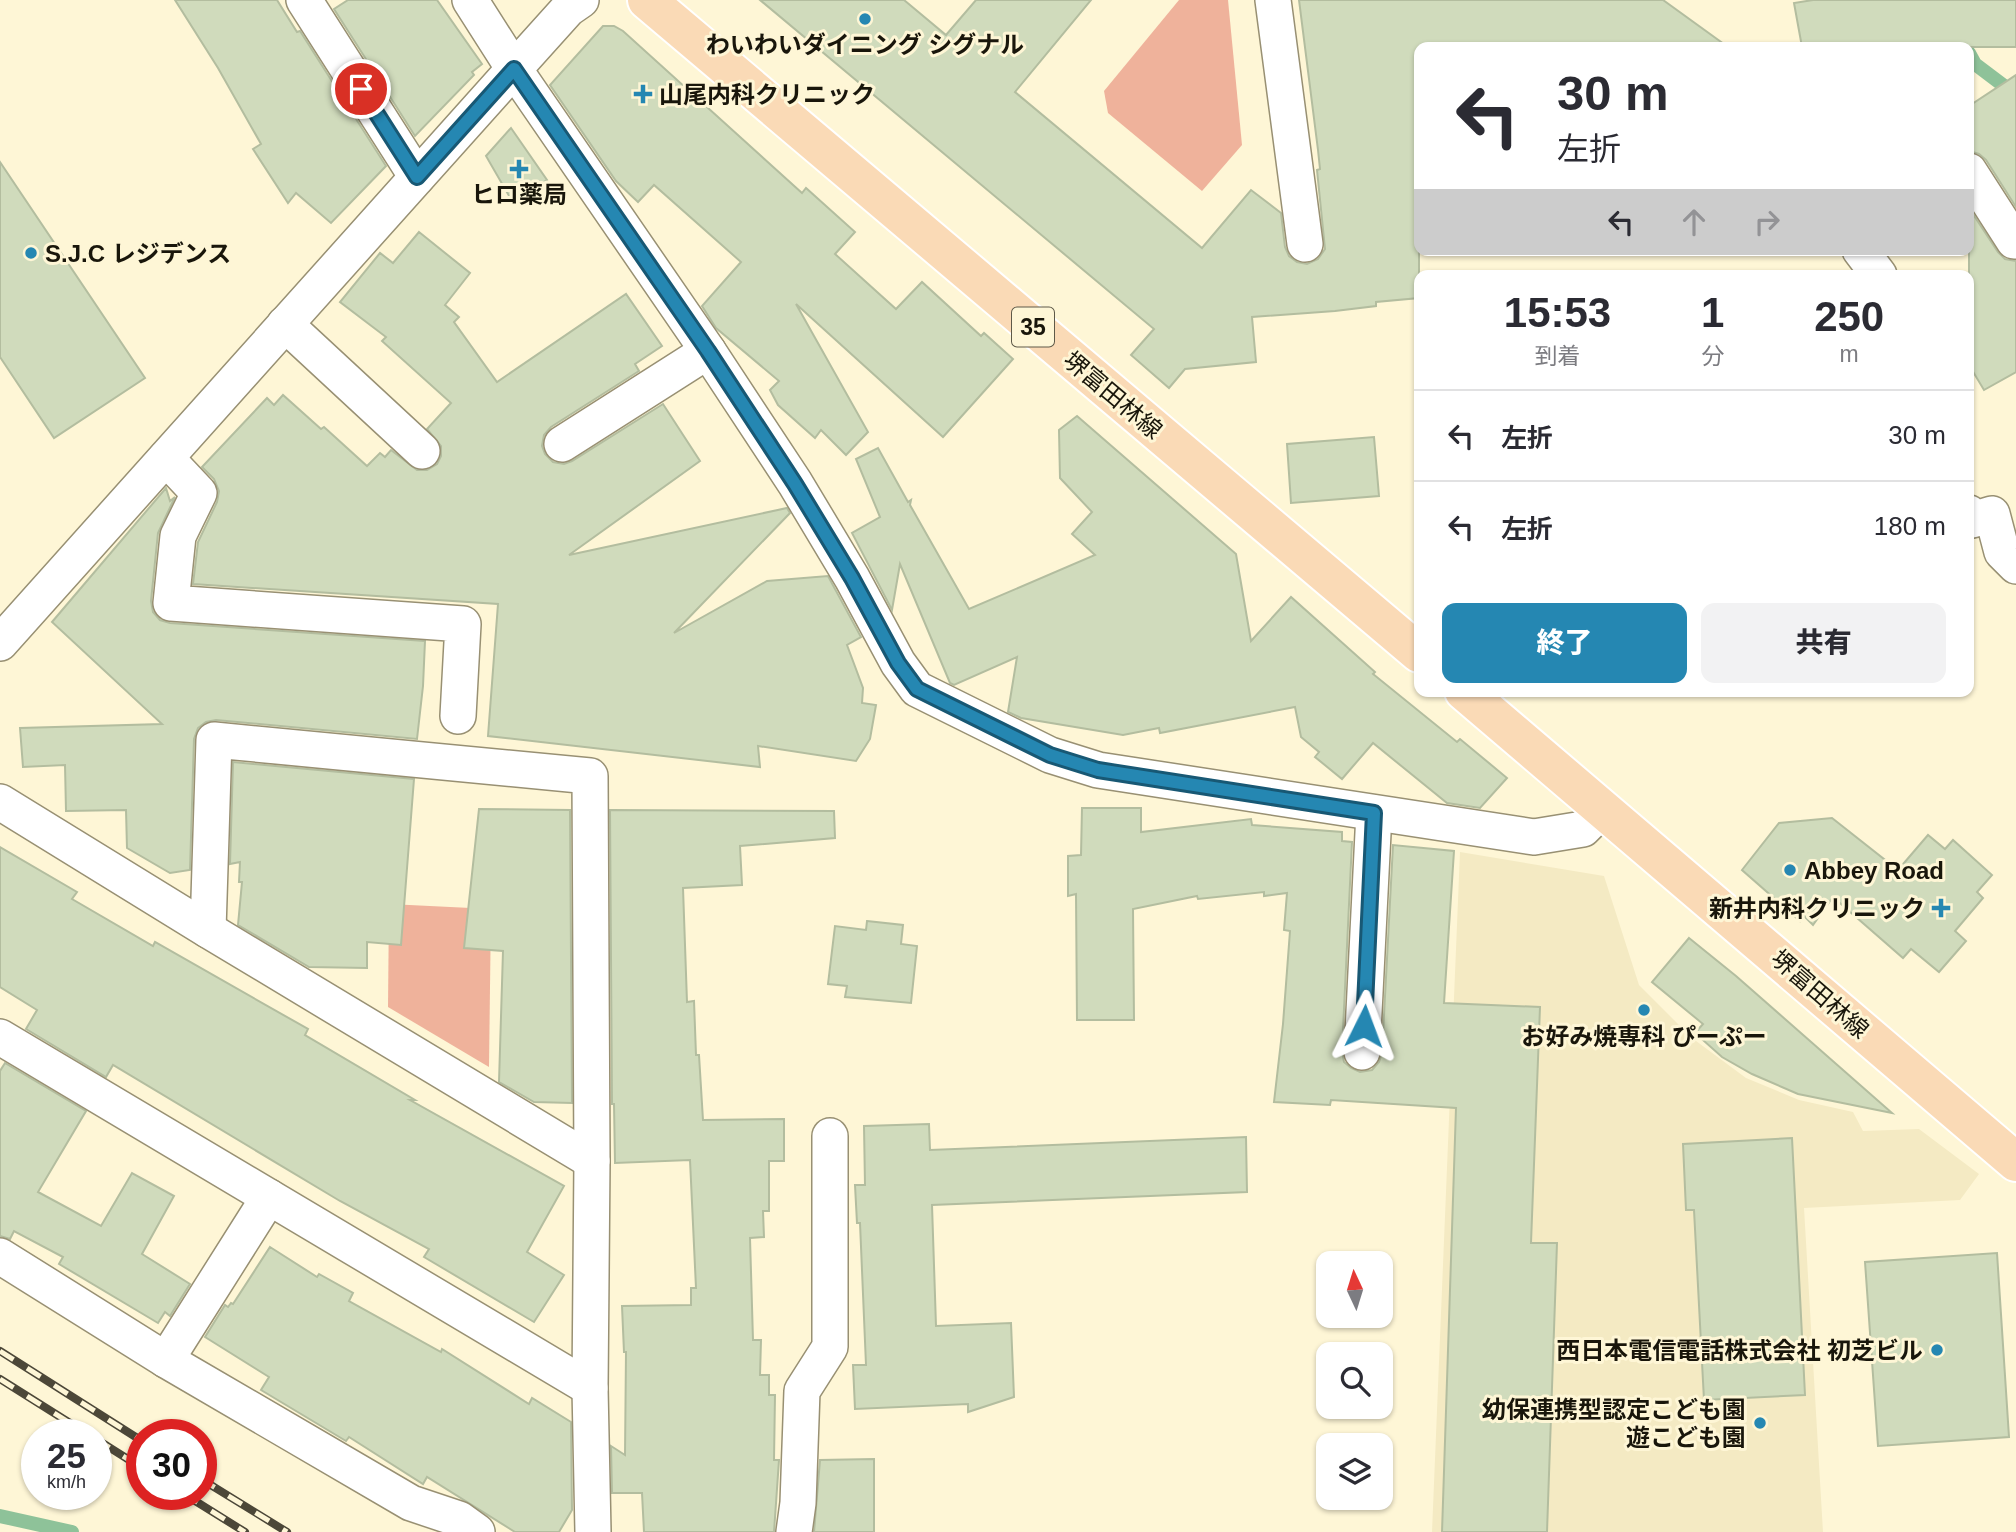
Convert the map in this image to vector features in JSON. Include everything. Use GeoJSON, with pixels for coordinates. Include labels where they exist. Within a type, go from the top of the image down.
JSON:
{"type":"FeatureCollection","features":[{"type":"Feature","properties":{"kind":"main road","name":"堺富田林線"},"geometry":{"type":"LineString","coordinates":[[647,0],[1414,649]]}},
{"type":"Feature","properties":{"kind":"main road","name":"堺富田林線"},"geometry":{"type":"LineString","coordinates":[[1471,697],[2016,1162]]}},
{"type":"Feature","properties":{"kind":"street"},"geometry":{"type":"LineString","coordinates":[[304,0],[417,177]]}},
{"type":"Feature","properties":{"kind":"street"},"geometry":{"type":"LineString","coordinates":[[470,0],[795,484],[852,578],[898,663],[917,689],[1050,755],[1098,770],[1534,837],[1583,829],[1603,809]]}},
{"type":"Feature","properties":{"kind":"street"},"geometry":{"type":"LineString","coordinates":[[0,643],[568,9],[581,0]]}},
{"type":"Feature","properties":{"kind":"street"},"geometry":{"type":"LineString","coordinates":[[1273,0],[1305,244]]}},
{"type":"Feature","properties":{"kind":"street"},"geometry":{"type":"LineString","coordinates":[[1974,179],[2014,241]]}},
{"type":"Feature","properties":{"kind":"street"},"geometry":{"type":"LineString","coordinates":[[285,324],[422,451]]}},
{"type":"Feature","properties":{"kind":"street"},"geometry":{"type":"LineString","coordinates":[[562,444],[708,351]]}},
{"type":"Feature","properties":{"kind":"street"},"geometry":{"type":"LineString","coordinates":[[166,457],[199,493],[178,536],[171,603],[463,624],[458,716]]}},
{"type":"Feature","properties":{"kind":"street"},"geometry":{"type":"LineString","coordinates":[[1974,519],[1992,514],[2003,552],[2016,566]]}},
{"type":"Feature","properties":{"kind":"street"},"geometry":{"type":"LineString","coordinates":[[208,930],[214,740],[590,776],[590,1388],[593,1532]]}},
{"type":"Feature","properties":{"kind":"street"},"geometry":{"type":"LineString","coordinates":[[0,802],[592,1161]]}},
{"type":"Feature","properties":{"kind":"street"},"geometry":{"type":"LineString","coordinates":[[1362,1052],[1374,813]]}},
{"type":"Feature","properties":{"kind":"street"},"geometry":{"type":"LineString","coordinates":[[0,1037],[590,1388]]}},
{"type":"Feature","properties":{"kind":"street"},"geometry":{"type":"LineString","coordinates":[[794,1532],[798,1503],[802,1391],[830,1347],[830,1136]]}},
{"type":"Feature","properties":{"kind":"street"},"geometry":{"type":"LineString","coordinates":[[166,1360],[269,1197]]}},
{"type":"Feature","properties":{"kind":"street"},"geometry":{"type":"LineString","coordinates":[[0,1256],[166,1360],[411,1503],[459,1519],[478,1532]]}},
{"type":"Feature","properties":{"kind":"shaded area"},"geometry":{"type":"Polygon","coordinates":[[[1179,0],[1228,0],[1242,145],[1202,191],[1108,113],[1104,91],[1179,0]]]}},
{"type":"Feature","properties":{"kind":"shaded area"},"geometry":{"type":"Polygon","coordinates":[[[1460,852],[1604,876],[1639,985],[1692,1038],[1746,1078],[1799,1100],[1853,1112],[1863,1131],[1919,1129],[1979,1174],[1960,1200],[1804,1208],[1823,1532],[1432,1532],[1460,852]]]}},
{"type":"Feature","properties":{"kind":"shaded area"},"geometry":{"type":"Polygon","coordinates":[[[389,904],[491,909],[489,1067],[388,1007],[389,904]]]}},
{"type":"Feature","properties":{"kind":"building"},"geometry":{"type":"Polygon","coordinates":[[[175,0],[277,0],[297,32],[300,31],[386,166],[331,223],[296,193],[288,203],[253,149],[261,144],[175,0]]]}},
{"type":"Feature","properties":{"kind":"building"},"geometry":{"type":"Polygon","coordinates":[[[348,0],[437,0],[482,64],[415,136],[334,9],[348,0]]]}},
{"type":"Feature","properties":{"kind":"building"},"geometry":{"type":"Polygon","coordinates":[[[760,0],[904,0],[946,35],[976,0],[1091,0],[1015,92],[1202,248],[1251,190],[1281,213],[1285,247],[1289,256],[1297,262],[1307,264],[1318,259],[1325,249],[1317,170],[1320,169],[1299,0],[1663,0],[1721,42],[1414,42],[1414,256],[1419,256],[1419,270],[1414,270],[1414,298],[1376,302],[1376,306],[1335,311],[1252,317],[1256,362],[1185,369],[1169,388],[1131,355],[1154,329],[760,0]]]}},
{"type":"Feature","properties":{"kind":"building"},"geometry":{"type":"Polygon","coordinates":[[[1813,0],[2016,0],[2016,47],[1974,47],[1974,42],[1801,42],[1794,3],[1813,0]]]}},
{"type":"Feature","properties":{"kind":"building"},"geometry":{"type":"Polygon","coordinates":[[[603,26],[614,26],[623,31],[802,193],[806,188],[855,232],[835,254],[896,309],[922,282],[981,336],[984,333],[1013,359],[943,437],[796,304],[868,432],[846,455],[821,430],[815,438],[778,405],[770,390],[779,381],[716,328],[702,306],[741,262],[654,185],[638,202],[616,181],[550,85],[603,26]]]}},
{"type":"Feature","properties":{"kind":"building"},"geometry":{"type":"Polygon","coordinates":[[[2016,75],[2016,207],[1986,160],[1974,152],[1974,103],[2016,75]]]}},
{"type":"Feature","properties":{"kind":"building"},"geometry":{"type":"Polygon","coordinates":[[[511,128],[547,180],[512,201],[486,156],[511,128]]]}},
{"type":"Feature","properties":{"kind":"building","name":"S.J.C レジデンス"},"geometry":{"type":"Polygon","coordinates":[[[0,162],[145,378],[54,438],[0,357],[0,162]]]}},
{"type":"Feature","properties":{"kind":"building"},"geometry":{"type":"Polygon","coordinates":[[[1974,216],[1998,252],[2005,259],[2016,261],[2016,372],[1984,390],[1974,373],[1974,270],[1969,270],[1969,256],[1974,256],[1974,216]]]}},
{"type":"Feature","properties":{"kind":"building"},"geometry":{"type":"Polygon","coordinates":[[[419,232],[470,273],[445,305],[459,317],[454,322],[497,382],[626,294],[662,346],[635,364],[639,371],[551,427],[544,435],[542,446],[545,454],[553,462],[564,464],[572,461],[663,404],[700,461],[569,555],[787,508],[790,513],[674,633],[767,581],[828,576],[861,637],[847,645],[863,688],[862,703],[876,705],[870,739],[856,761],[758,746],[760,767],[488,736],[498,604],[193,584],[198,542],[217,502],[219,491],[214,479],[202,467],[267,398],[274,405],[283,395],[367,466],[380,453],[385,457],[391,450],[417,470],[427,470],[437,464],[441,456],[441,446],[427,429],[451,403],[382,341],[386,337],[340,302],[380,253],[393,263],[419,232]]]}},
{"type":"Feature","properties":{"kind":"building"},"geometry":{"type":"Polygon","coordinates":[[[1077,416],[1236,554],[1251,641],[1291,597],[1375,672],[1373,674],[1457,742],[1460,739],[1507,778],[1480,808],[1447,803],[1373,743],[1342,779],[1315,757],[1319,752],[1301,737],[1295,707],[1160,733],[1159,728],[1123,735],[1021,718],[1008,712],[1017,657],[954,685],[950,683],[900,564],[892,610],[852,533],[880,517],[856,459],[878,448],[908,502],[911,500],[910,505],[969,609],[1095,555],[1072,534],[1092,512],[1060,478],[1059,430],[1077,416]]]}},
{"type":"Feature","properties":{"kind":"building"},"geometry":{"type":"Polygon","coordinates":[[[1374,437],[1379,496],[1291,503],[1287,444],[1374,437]]]}},
{"type":"Feature","properties":{"kind":"building"},"geometry":{"type":"Polygon","coordinates":[[[166,488],[170,501],[175,497],[158,533],[151,601],[153,612],[160,620],[170,623],[425,641],[417,739],[216,720],[206,722],[198,728],[194,739],[190,870],[170,873],[127,848],[126,810],[66,811],[65,765],[23,767],[20,728],[162,724],[52,622],[166,488]]]}},
{"type":"Feature","properties":{"kind":"building"},"geometry":{"type":"Polygon","coordinates":[[[233,762],[414,779],[401,945],[367,942],[367,968],[309,967],[238,925],[242,882],[239,882],[240,862],[230,864],[233,762]]]}},
{"type":"Feature","properties":{"kind":"building"},"geometry":{"type":"Polygon","coordinates":[[[1082,808],[1141,808],[1141,832],[1251,819],[1252,825],[1342,832],[1342,841],[1352,842],[1342,1051],[1344,1062],[1360,1072],[1372,1070],[1382,1053],[1393,845],[1454,851],[1444,1003],[1540,1007],[1531,1243],[1557,1243],[1547,1532],[1442,1532],[1456,1108],[1331,1100],[1330,1105],[1274,1102],[1290,931],[1284,930],[1287,893],[1264,896],[1264,892],[1198,899],[1197,896],[1133,909],[1134,1020],[1077,1020],[1076,894],[1068,896],[1068,856],[1081,855],[1082,808]]]}},
{"type":"Feature","properties":{"kind":"building"},"geometry":{"type":"Polygon","coordinates":[[[479,809],[570,810],[572,1103],[534,1102],[499,1082],[503,951],[464,948],[479,809]]]}},
{"type":"Feature","properties":{"kind":"building"},"geometry":{"type":"Polygon","coordinates":[[[610,810],[834,811],[835,838],[740,846],[742,885],[683,888],[687,1002],[694,1001],[703,1120],[784,1119],[784,1161],[769,1161],[769,1211],[763,1211],[764,1237],[750,1238],[753,1340],[761,1340],[760,1375],[769,1375],[769,1395],[775,1395],[774,1460],[779,1460],[774,1532],[644,1532],[642,1493],[612,1493],[611,1446],[625,1455],[626,1352],[622,1306],[691,1305],[691,1288],[696,1288],[690,1160],[615,1163],[612,1104],[610,810]]]}},
{"type":"Feature","properties":{"kind":"building"},"geometry":{"type":"Polygon","coordinates":[[[1832,818],[1898,870],[1928,835],[1945,849],[1953,840],[1992,875],[1977,892],[1983,898],[1955,931],[1966,941],[1939,972],[1911,949],[1903,958],[1833,897],[1813,925],[1804,916],[1800,921],[1742,870],[1779,823],[1832,818]]]}},
{"type":"Feature","properties":{"kind":"building"},"geometry":{"type":"Polygon","coordinates":[[[0,847],[77,892],[72,899],[153,946],[155,942],[308,1029],[305,1035],[415,1100],[410,1100],[564,1186],[527,1252],[564,1275],[534,1322],[424,1257],[429,1249],[340,1201],[113,1065],[106,1077],[26,1029],[37,1010],[0,987],[0,847]]]}},
{"type":"Feature","properties":{"kind":"building"},"geometry":{"type":"Polygon","coordinates":[[[867,921],[903,925],[901,944],[917,946],[911,1003],[845,997],[847,986],[828,984],[835,926],[866,930],[867,921]]]}},
{"type":"Feature","properties":{"kind":"building"},"geometry":{"type":"Polygon","coordinates":[[[1689,938],[1892,1113],[1798,1094],[1752,1074],[1722,1057],[1695,1033],[1703,1024],[1652,982],[1689,938]]]}},
{"type":"Feature","properties":{"kind":"building"},"geometry":{"type":"Polygon","coordinates":[[[5,1063],[86,1111],[38,1192],[101,1226],[132,1173],[174,1196],[142,1254],[190,1284],[170,1316],[165,1312],[158,1323],[59,1264],[63,1257],[14,1231],[10,1239],[0,1236],[0,1071],[5,1063]]]}},
{"type":"Feature","properties":{"kind":"building"},"geometry":{"type":"Polygon","coordinates":[[[929,1124],[930,1150],[1246,1137],[1247,1192],[932,1205],[936,1326],[1011,1323],[1014,1397],[968,1412],[968,1404],[855,1409],[853,1365],[866,1365],[860,1223],[857,1223],[855,1185],[865,1185],[864,1126],[929,1124]]]}},
{"type":"Feature","properties":{"kind":"building"},"geometry":{"type":"Polygon","coordinates":[[[1792,1138],[1805,1395],[1704,1400],[1694,1210],[1686,1210],[1683,1144],[1792,1138]]]}},
{"type":"Feature","properties":{"kind":"building"},"geometry":{"type":"Polygon","coordinates":[[[270,1247],[317,1277],[319,1274],[353,1293],[349,1301],[441,1352],[442,1349],[529,1404],[532,1398],[571,1422],[572,1510],[559,1532],[515,1532],[427,1477],[423,1484],[349,1437],[346,1441],[261,1390],[269,1377],[205,1337],[225,1305],[228,1307],[233,1304],[270,1247]]]}},
{"type":"Feature","properties":{"kind":"building","name":"西日本電信電話株式会社 初芝ビル"},"geometry":{"type":"Polygon","coordinates":[[[1997,1253],[2009,1437],[1878,1446],[1865,1262],[1997,1253]]]}},
{"type":"Feature","properties":{"kind":"building"},"geometry":{"type":"Polygon","coordinates":[[[874,1459],[874,1532],[814,1532],[820,1460],[874,1459]]]}},
{"type":"Feature","properties":{"kind":"waterway"},"geometry":{"type":"LineString","coordinates":[[1974,62],[2016,95]]}},
{"type":"Feature","properties":{"kind":"waterway"},"geometry":{"type":"LineString","coordinates":[[0,1516],[72,1532]]}},
{"type":"Feature","properties":{"kind":"railway"},"geometry":{"type":"LineString","coordinates":[[0,1351],[126,1431]]}},
{"type":"Feature","properties":{"kind":"railway"},"geometry":{"type":"LineString","coordinates":[[0,1379],[64,1419]]}},
{"type":"Feature","properties":{"kind":"railway"},"geometry":{"type":"LineString","coordinates":[[112,1449],[126,1458]]}},
{"type":"Feature","properties":{"kind":"railway"},"geometry":{"type":"LineString","coordinates":[[217,1489],[287,1532]]}},
{"type":"Feature","properties":{"kind":"railway"},"geometry":{"type":"LineString","coordinates":[[210,1510],[245,1532]]}},
{"type":"Feature","properties":{"kind":"place","name":"わいわいダイニング シグナル"},"geometry":{"type":"Point","coordinates":[865,19]}},
{"type":"Feature","properties":{"kind":"place","name":"山尾内科クリニック"},"geometry":{"type":"Point","coordinates":[643,94]}},
{"type":"Feature","properties":{"kind":"place","name":"ヒロ薬局"},"geometry":{"type":"Point","coordinates":[519,169]}},
{"type":"Feature","properties":{"kind":"place","name":"S.J.C レジデンス"},"geometry":{"type":"Point","coordinates":[31,253]}},
{"type":"Feature","properties":{"kind":"place","name":"Abbey Road"},"geometry":{"type":"Point","coordinates":[1790,870]}},
{"type":"Feature","properties":{"kind":"place","name":"新井内科クリニック"},"geometry":{"type":"Point","coordinates":[1941,908]}},
{"type":"Feature","properties":{"kind":"place","name":"お好み焼専科 ぴーぷー"},"geometry":{"type":"Point","coordinates":[1644,1010]}},
{"type":"Feature","properties":{"kind":"place","name":"西日本電信電話株式会社 初芝ビル"},"geometry":{"type":"Point","coordinates":[1937,1350]}},
{"type":"Feature","properties":{"kind":"place","name":"幼保連携型認定こども園 遊こども園"},"geometry":{"type":"Point","coordinates":[1760,1423]}},
{"type":"Feature","properties":{"kind":"route"},"geometry":{"type":"LineString","coordinates":[[361,89],[417,177],[514,69],[708,351],[795,484],[852,578],[898,663],[917,689],[1050,755],[1098,770],[1374,813],[1364,1026]]}}]}
